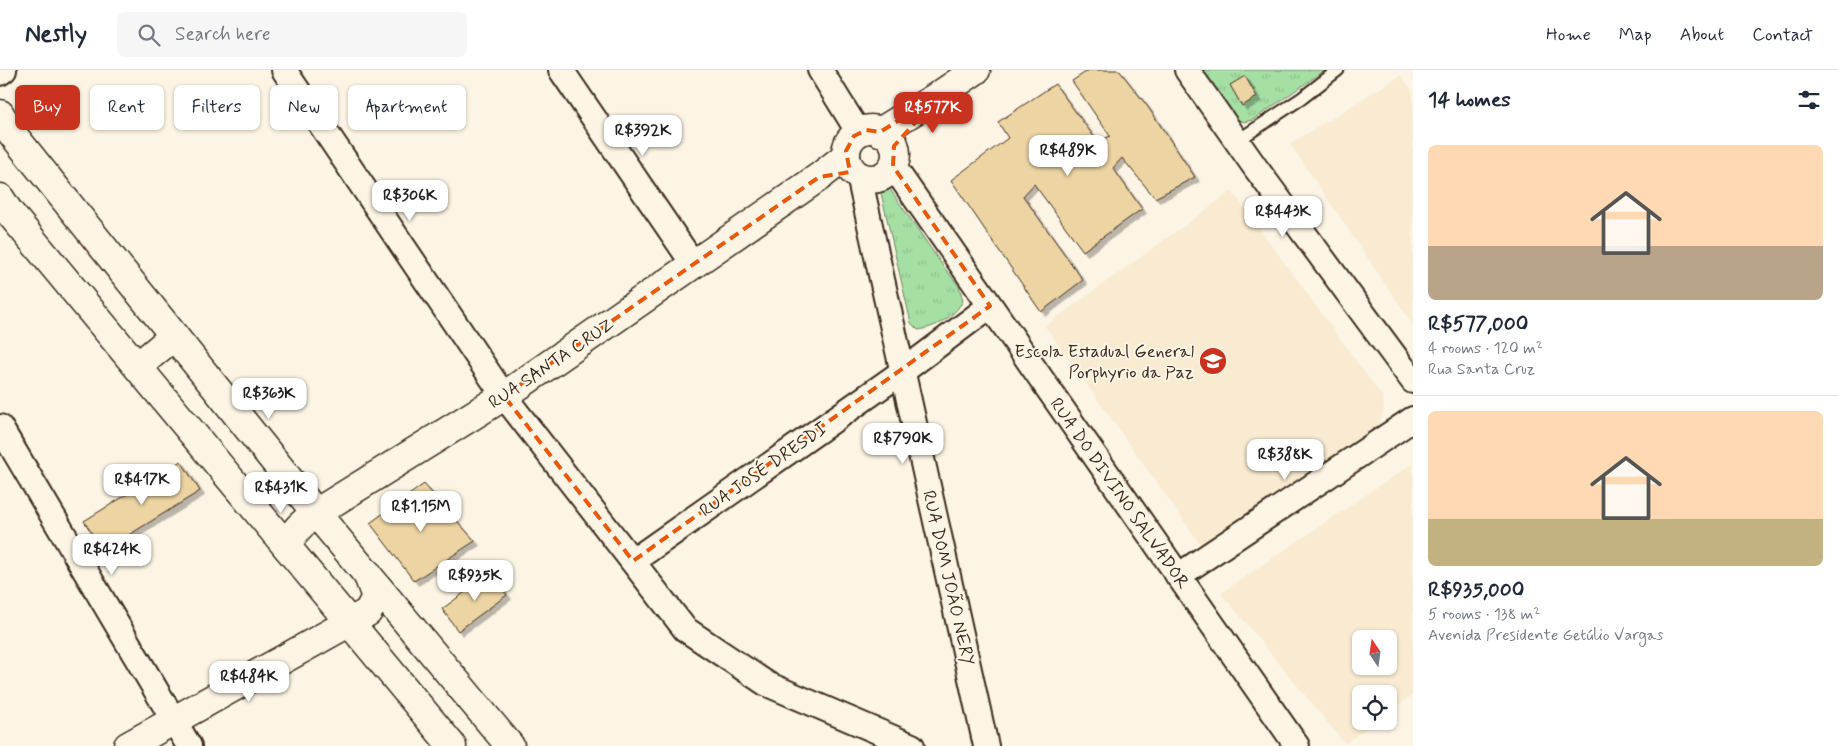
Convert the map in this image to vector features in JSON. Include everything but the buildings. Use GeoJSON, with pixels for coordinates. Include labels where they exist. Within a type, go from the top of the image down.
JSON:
{"type":"FeatureCollection","features":[{"type":"Feature","properties":{"kind":"main road"},"geometry":{"type":"LineString","coordinates":[[869,154],[942,94],[976,70]]}},
{"type":"Feature","properties":{"kind":"main road"},"geometry":{"type":"LineString","coordinates":[[1,117],[316,513],[368,573],[510,746]]}},
{"type":"Feature","properties":{"kind":"main road","name":"RUA SANTA CRUZ"},"geometry":{"type":"LineString","coordinates":[[287,547],[291,536],[298,527],[316,513],[504,396],[819,177],[869,154]]}},
{"type":"Feature","properties":{"kind":"main road"},"geometry":{"type":"LineString","coordinates":[[5,214],[138,366],[452,746]]}},
{"type":"Feature","properties":{"kind":"main road"},"geometry":{"type":"LineString","coordinates":[[138,366],[174,336]]}},
{"type":"Feature","properties":{"kind":"main road"},"geometry":{"type":"LineString","coordinates":[[128,746],[368,612],[376,597],[368,573]]}},
{"type":"Feature","properties":{"kind":"street"},"geometry":{"type":"LineString","coordinates":[[0,73],[4,70]]}},
{"type":"Feature","properties":{"kind":"street"},"geometry":{"type":"LineString","coordinates":[[284,70],[504,396],[685,629],[767,684],[912,746]]}},
{"type":"Feature","properties":{"kind":"street"},"geometry":{"type":"LineString","coordinates":[[561,70],[694,265]]}},
{"type":"Feature","properties":{"kind":"street","name":"RUA DO DIVINO SALVADOR"},"geometry":{"type":"LineString","coordinates":[[820,70],[869,154],[990,306],[1297,746]]}},
{"type":"Feature","properties":{"kind":"street"},"geometry":{"type":"LineString","coordinates":[[1187,70],[1413,381]]}},
{"type":"Feature","properties":{"kind":"street","name":"RUA DOM JOÃO NERY"},"geometry":{"type":"LineString","coordinates":[[869,154],[902,372],[986,746]]}},
{"type":"Feature","properties":{"kind":"street","name":"RUA JOSÉ DRESDI"},"geometry":{"type":"LineString","coordinates":[[633,561],[902,372],[990,306]]}},
{"type":"Feature","properties":{"kind":"street"},"geometry":{"type":"LineString","coordinates":[[1178,576],[1413,419]]}},
{"type":"Feature","properties":{"kind":"street"},"geometry":{"type":"LineString","coordinates":[[0,427],[189,746]]}},
{"type":"Feature","properties":{"kind":"lane"},"geometry":{"type":"LineString","coordinates":[[1237,141],[1302,98],[1338,70]]}},
{"type":"Feature","properties":{"kind":"highlighted area"},"geometry":{"type":"Polygon","coordinates":[[[941,94],[894,146],[893,166],[990,306],[633,561],[504,396],[819,177],[850,172],[846,151],[854,136],[866,130],[880,132],[941,94]]]}},
{"type":"Feature","properties":{"kind":"shaded area"},"geometry":{"type":"Polygon","coordinates":[[[1401,75],[1413,91],[1413,325],[1290,144],[1401,75]]]}},
{"type":"Feature","properties":{"kind":"shaded area","name":"Escola Estadual General Porphyrio da Paz"},"geometry":{"type":"Polygon","coordinates":[[[1232,191],[1382,396],[1384,410],[1378,428],[1206,552],[1045,326],[1232,191]]]}},
{"type":"Feature","properties":{"kind":"shaded area"},"geometry":{"type":"Polygon","coordinates":[[[1413,463],[1413,695],[1397,706],[1397,685],[1352,685],[1352,730],[1364,730],[1345,744],[1221,593],[1413,463]]]}},
{"type":"Feature","properties":{"kind":"green space"},"geometry":{"type":"Polygon","coordinates":[[[1202,70],[1325,70],[1253,120],[1244,122],[1234,118],[1202,70]]]}},
{"type":"Feature","properties":{"kind":"green space"},"geometry":{"type":"Polygon","coordinates":[[[884,187],[889,188],[959,286],[963,301],[959,307],[944,321],[931,327],[918,330],[911,323],[881,193],[884,187]]]}},
{"type":"Feature","properties":{"kind":"place","name":"Escola Estadual General Porphyrio da Paz"},"geometry":{"type":"Point","coordinates":[1213,361]}}]}
